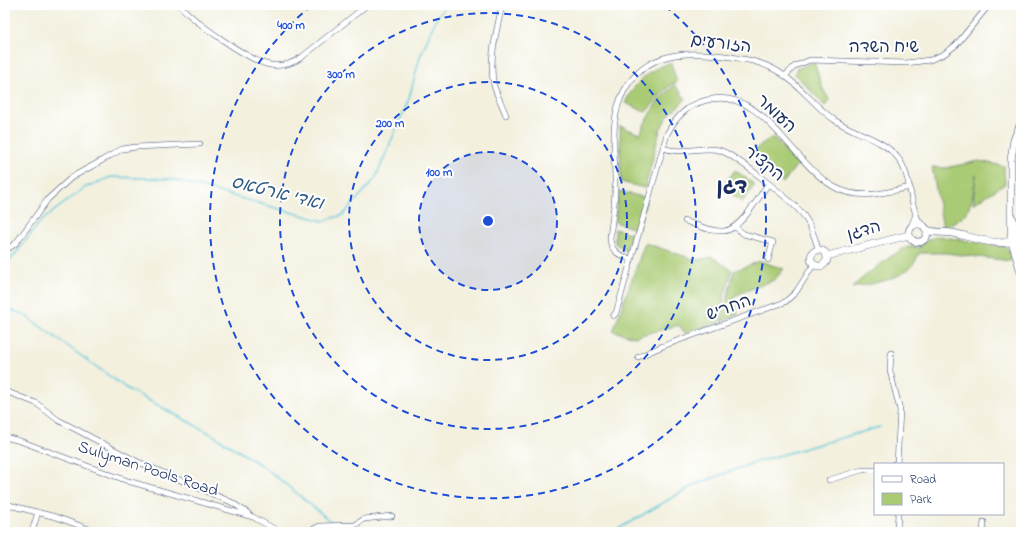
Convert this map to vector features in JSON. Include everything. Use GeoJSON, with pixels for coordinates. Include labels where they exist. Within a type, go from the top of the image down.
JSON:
{"type":"FeatureCollection","features":[{"type":"Feature","properties":{"kind":"street"},"geometry":{"type":"LineString","coordinates":[[180,5],[190,16],[244,53],[262,63],[277,66],[294,62],[302,57],[367,5]]}},
{"type":"Feature","properties":{"kind":"street"},"geometry":{"type":"LineString","coordinates":[[502,5],[493,58],[493,73],[494,85],[506,115]]}},
{"type":"Feature","properties":{"kind":"street","name":"שיח השדה"},"geometry":{"type":"LineString","coordinates":[[785,76],[798,64],[814,60],[906,63],[931,59],[944,54],[956,45],[989,5]]}},
{"type":"Feature","properties":{"kind":"street","name":"הזורעים"},"geometry":{"type":"LineString","coordinates":[[631,259],[616,252],[612,247],[610,240],[615,199],[616,114],[619,102],[632,80],[650,64],[661,58],[686,53],[748,60],[770,67],[785,76],[834,120],[890,150],[902,164],[916,211],[924,227]]}},
{"type":"Feature","properties":{"kind":"street","name":"העומר"},"geometry":{"type":"LineString","coordinates":[[613,316],[673,123],[689,107],[710,99],[732,99],[752,107],[817,174],[836,188],[850,193],[866,195],[884,193],[910,187]]}},
{"type":"Feature","properties":{"kind":"street"},"geometry":{"type":"LineString","coordinates":[[1021,123],[1014,140],[1011,160],[1011,205],[1014,240],[1021,272]]}},
{"type":"Feature","properties":{"kind":"street"},"geometry":{"type":"LineString","coordinates":[[5,251],[16,243],[48,198],[72,177],[122,149],[200,144]]}},
{"type":"Feature","properties":{"kind":"street","name":"הקציר"},"geometry":{"type":"LineString","coordinates":[[664,148],[673,151],[711,149],[723,152],[793,204],[804,216],[813,232],[818,249]]}},
{"type":"Feature","properties":{"kind":"street"},"geometry":{"type":"LineString","coordinates":[[684,221],[720,231],[728,230],[735,226],[768,184]]}},
{"type":"Feature","properties":{"kind":"street"},"geometry":{"type":"LineString","coordinates":[[916,211],[915,220],[909,235],[915,241],[924,239],[936,232]]}},
{"type":"Feature","properties":{"kind":"street"},"geometry":{"type":"LineString","coordinates":[[911,227],[917,224],[936,232],[950,232],[990,240],[1014,240]]}},
{"type":"Feature","properties":{"kind":"street"},"geometry":{"type":"LineString","coordinates":[[735,226],[744,234],[774,242],[768,260]]}},
{"type":"Feature","properties":{"kind":"street"},"geometry":{"type":"LineString","coordinates":[[924,227],[926,234],[924,239]]}},
{"type":"Feature","properties":{"kind":"street","name":"הדגן"},"geometry":{"type":"LineString","coordinates":[[827,256],[909,235]]}},
{"type":"Feature","properties":{"kind":"street"},"geometry":{"type":"LineString","coordinates":[[1014,240],[1021,253]]}},
{"type":"Feature","properties":{"kind":"street"},"geometry":{"type":"LineString","coordinates":[[818,249],[824,252],[827,256],[823,265],[814,264],[811,260],[811,256],[814,251],[818,249]]}},
{"type":"Feature","properties":{"kind":"street","name":"החריש"},"geometry":{"type":"LineString","coordinates":[[638,357],[663,346],[785,302],[796,292],[814,264]]}},
{"type":"Feature","properties":{"kind":"street"},"geometry":{"type":"LineString","coordinates":[[891,353],[890,371],[900,410],[897,463]]}},
{"type":"Feature","properties":{"kind":"street"},"geometry":{"type":"LineString","coordinates":[[5,391],[36,404],[58,420],[136,461],[231,502],[254,517]]}},
{"type":"Feature","properties":{"kind":"street","name":"Sulyman Pools Road"},"geometry":{"type":"LineString","coordinates":[[5,437],[20,441],[128,481],[254,517],[280,532]]}},
{"type":"Feature","properties":{"kind":"street"},"geometry":{"type":"LineString","coordinates":[[829,480],[862,470],[874,470]]}},
{"type":"Feature","properties":{"kind":"street"},"geometry":{"type":"LineString","coordinates":[[5,504],[38,512],[97,532]]}},
{"type":"Feature","properties":{"kind":"street"},"geometry":{"type":"LineString","coordinates":[[32,532],[38,512]]}},
{"type":"Feature","properties":{"kind":"street"},"geometry":{"type":"LineString","coordinates":[[897,532],[898,515]]}},
{"type":"Feature","properties":{"kind":"street"},"geometry":{"type":"LineString","coordinates":[[307,532],[320,526],[355,525],[364,519],[392,516]]}},
{"type":"Feature","properties":{"kind":"street"},"geometry":{"type":"LineString","coordinates":[[983,532],[984,522]]}},
{"type":"Feature","properties":{"kind":"green space"},"geometry":{"type":"Polygon","coordinates":[[[814,62],[823,89],[830,101],[825,106],[795,74],[796,69],[814,62]]]}},
{"type":"Feature","properties":{"kind":"green space"},"geometry":{"type":"Polygon","coordinates":[[[671,63],[677,82],[667,88],[646,112],[625,103],[633,89],[644,77],[656,69],[671,63]]]}},
{"type":"Feature","properties":{"kind":"green space"},"geometry":{"type":"Polygon","coordinates":[[[675,85],[686,99],[667,117],[660,130],[645,188],[621,182],[620,126],[640,134],[654,107],[675,85]]]}},
{"type":"Feature","properties":{"kind":"green space"},"geometry":{"type":"Polygon","coordinates":[[[773,137],[798,163],[783,183],[755,163],[759,156],[754,152],[760,145],[773,137]]]}},
{"type":"Feature","properties":{"kind":"green space"},"geometry":{"type":"Polygon","coordinates":[[[979,161],[1004,166],[1005,184],[973,204],[976,175],[969,208],[960,219],[943,228],[932,167],[945,168],[979,161]]]}},
{"type":"Feature","properties":{"kind":"green space"},"geometry":{"type":"Polygon","coordinates":[[[735,170],[755,185],[742,202],[722,187],[735,170]]]}},
{"type":"Feature","properties":{"kind":"green space"},"geometry":{"type":"Polygon","coordinates":[[[618,191],[647,198],[638,230],[615,222],[618,191]]]}},
{"type":"Feature","properties":{"kind":"green space"},"geometry":{"type":"Polygon","coordinates":[[[615,229],[634,234],[628,252],[615,243],[615,229]]]}},
{"type":"Feature","properties":{"kind":"green space"},"geometry":{"type":"Polygon","coordinates":[[[938,236],[1005,247],[1009,250],[1011,261],[946,253],[919,253],[915,262],[900,274],[882,281],[852,288],[870,272],[897,253],[909,247],[920,248],[922,242],[938,236]]]}},
{"type":"Feature","properties":{"kind":"green space"},"geometry":{"type":"Polygon","coordinates":[[[645,243],[696,260],[712,257],[732,270],[724,297],[719,322],[685,333],[679,325],[634,337],[613,331],[645,243]]]}},
{"type":"Feature","properties":{"kind":"green space"},"geometry":{"type":"Polygon","coordinates":[[[760,261],[784,269],[774,280],[736,295],[734,300],[738,314],[721,322],[734,271],[760,261]]]}},
{"type":"Feature","properties":{"kind":"waterway","name":"ואדי ארטאס"},"geometry":{"type":"LineString","coordinates":[[5,267],[41,221],[84,188],[111,177],[171,179],[323,221],[343,215],[375,179],[409,99],[420,57],[436,19],[446,5]]}},
{"type":"Feature","properties":{"kind":"waterway"},"geometry":{"type":"LineString","coordinates":[[5,308],[23,314],[126,388],[213,435],[267,469],[334,524]]}},
{"type":"Feature","properties":{"kind":"waterway"},"geometry":{"type":"LineString","coordinates":[[613,532],[694,485],[753,463],[880,427]]}},
{"type":"Feature","properties":{"kind":"waterway"},"geometry":{"type":"LineString","coordinates":[[337,527],[343,532]]}},
{"type":"Feature","properties":{"kind":"district","name":"דגן"},"geometry":{"type":"Point","coordinates":[732,188]}}]}
